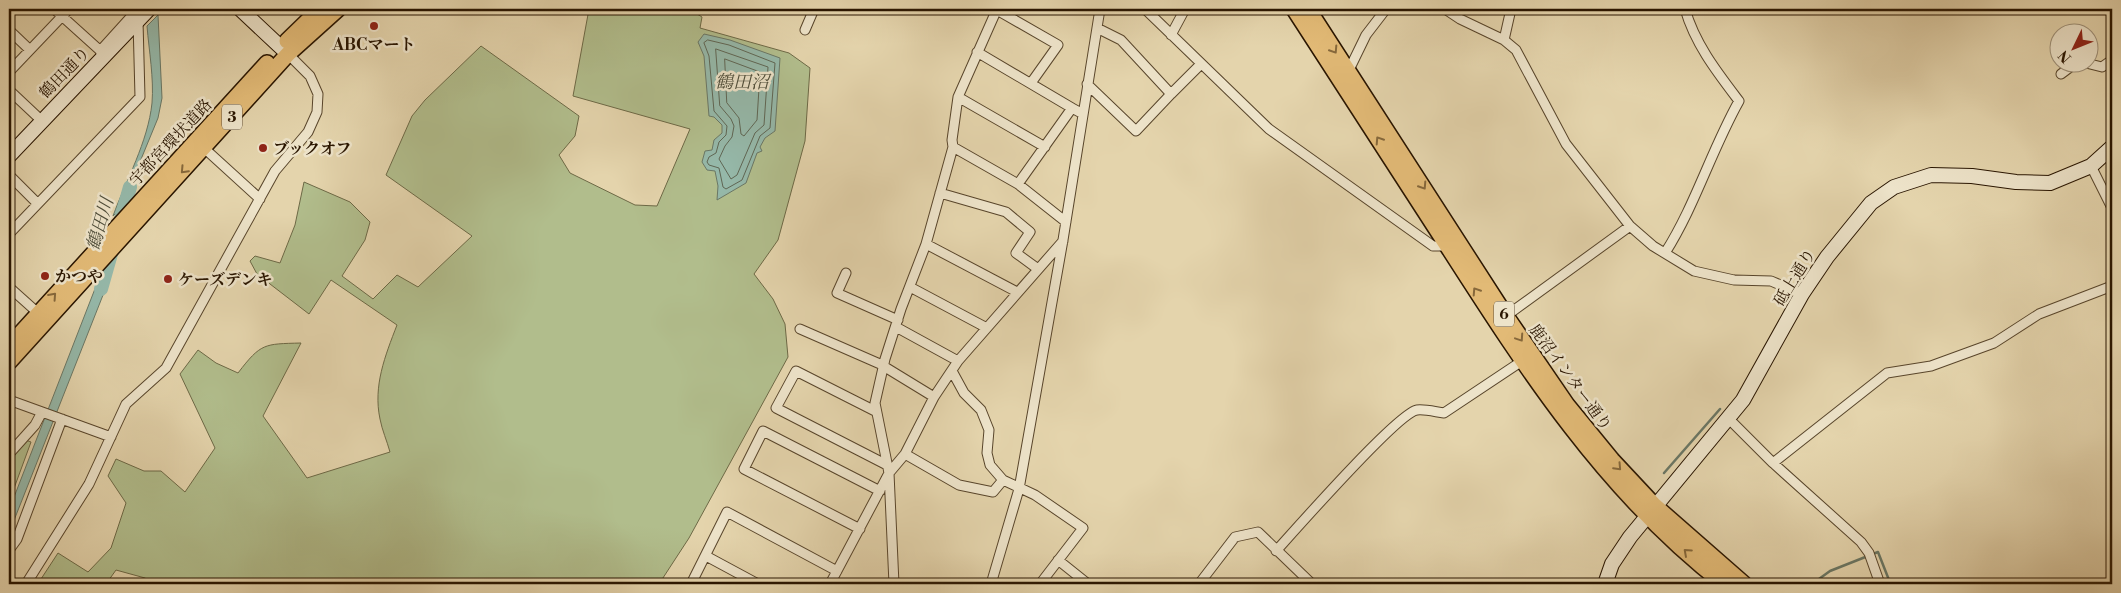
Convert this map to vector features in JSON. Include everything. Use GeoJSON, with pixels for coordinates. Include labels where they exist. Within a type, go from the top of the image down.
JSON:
{"type":"FeatureCollection","features":[{"type":"Feature","properties":{"kind":"main road","name":"宇都宮環状道路"},"geometry":{"type":"LineString","coordinates":[[9,362],[204,148],[320,9]]}},
{"type":"Feature","properties":{"kind":"main road","name":"宇都宮環状道路"},"geometry":{"type":"LineString","coordinates":[[9,346],[100,244],[285,51],[338,9]]}},
{"type":"Feature","properties":{"kind":"main road","name":"鹿沼インター通り"},"geometry":{"type":"LineString","coordinates":[[1294,9],[1344,76],[1584,446],[1724,584]]}},
{"type":"Feature","properties":{"kind":"main road","name":"鹿沼インター通り"},"geometry":{"type":"LineString","coordinates":[[1308,9],[1344,76]]}},
{"type":"Feature","properties":{"kind":"main road","name":"鹿沼インター通り"},"geometry":{"type":"LineString","coordinates":[[1453,244],[1506,316],[1526,358]]}},
{"type":"Feature","properties":{"kind":"main road","name":"鹿沼インター通り"},"geometry":{"type":"LineString","coordinates":[[1651,511],[1744,584]]}},
{"type":"Feature","properties":{"kind":"street"},"geometry":{"type":"LineString","coordinates":[[54,9],[102,53]]}},
{"type":"Feature","properties":{"kind":"street"},"geometry":{"type":"LineString","coordinates":[[9,72],[69,9]]}},
{"type":"Feature","properties":{"kind":"street"},"geometry":{"type":"LineString","coordinates":[[26,584],[89,484],[126,404],[166,368],[275,171],[308,132],[317,112],[318,94],[310,76],[240,9]]}},
{"type":"Feature","properties":{"kind":"street"},"geometry":{"type":"LineString","coordinates":[[805,30],[814,9]]}},
{"type":"Feature","properties":{"kind":"street"},"geometry":{"type":"LineString","coordinates":[[894,584],[888,469],[875,411],[884,368],[897,324],[926,244],[953,147],[952,140],[958,97],[997,9],[1058,45],[1031,83]]}},
{"type":"Feature","properties":{"kind":"street"},"geometry":{"type":"LineString","coordinates":[[990,584],[1019,489],[1063,240],[1100,9]]}},
{"type":"Feature","properties":{"kind":"street"},"geometry":{"type":"LineString","coordinates":[[1145,9],[1269,129],[1433,246],[1453,244]]}},
{"type":"Feature","properties":{"kind":"street"},"geometry":{"type":"LineString","coordinates":[[1171,35],[1185,9]]}},
{"type":"Feature","properties":{"kind":"street"},"geometry":{"type":"LineString","coordinates":[[1344,76],[1366,35],[1386,9]]}},
{"type":"Feature","properties":{"kind":"street"},"geometry":{"type":"LineString","coordinates":[[1445,9],[1460,19],[1504,40],[1516,50],[1566,144],[1630,226],[1653,246],[1694,271],[1734,280],[1770,281],[1802,294]]}},
{"type":"Feature","properties":{"kind":"street"},"geometry":{"type":"LineString","coordinates":[[1504,40],[1511,9]]}},
{"type":"Feature","properties":{"kind":"street"},"geometry":{"type":"LineString","coordinates":[[1665,253],[1678,232],[1720,135],[1738,102],[1702,51],[1690,28],[1685,9]]}},
{"type":"Feature","properties":{"kind":"street"},"geometry":{"type":"LineString","coordinates":[[9,234],[140,97],[142,13]]}},
{"type":"Feature","properties":{"kind":"street","name":"鶴田通り"},"geometry":{"type":"LineString","coordinates":[[9,156],[102,53],[142,13]]}},
{"type":"Feature","properties":{"kind":"street"},"geometry":{"type":"LineString","coordinates":[[1097,28],[1121,40],[1171,94]]}},
{"type":"Feature","properties":{"kind":"street"},"geometry":{"type":"LineString","coordinates":[[9,30],[30,50]]}},
{"type":"Feature","properties":{"kind":"street"},"geometry":{"type":"LineString","coordinates":[[977,52],[1082,114]]}},
{"type":"Feature","properties":{"kind":"street"},"geometry":{"type":"LineString","coordinates":[[2098,66],[2102,67],[2112,60]]}},
{"type":"Feature","properties":{"kind":"street"},"geometry":{"type":"LineString","coordinates":[[1088,84],[1136,131],[1201,64]]}},
{"type":"Feature","properties":{"kind":"street"},"geometry":{"type":"LineString","coordinates":[[9,90],[42,121]]}},
{"type":"Feature","properties":{"kind":"street"},"geometry":{"type":"LineString","coordinates":[[958,97],[1045,147]]}},
{"type":"Feature","properties":{"kind":"street"},"geometry":{"type":"LineString","coordinates":[[1018,184],[1072,108]]}},
{"type":"Feature","properties":{"kind":"street"},"geometry":{"type":"LineString","coordinates":[[953,147],[1018,184],[1066,222]]}},
{"type":"Feature","properties":{"kind":"street","name":"砥上通り"},"geometry":{"type":"LineString","coordinates":[[1605,584],[1620,551],[1651,511],[1729,419],[1755,381],[1802,294],[1853,223],[1871,203],[1894,188],[1931,175],[1972,176],[2016,182],[2050,183],[2090,166],[2112,147]]}},
{"type":"Feature","properties":{"kind":"street"},"geometry":{"type":"LineString","coordinates":[[204,148],[260,199]]}},
{"type":"Feature","properties":{"kind":"street"},"geometry":{"type":"LineString","coordinates":[[2090,166],[2112,208]]}},
{"type":"Feature","properties":{"kind":"street"},"geometry":{"type":"LineString","coordinates":[[9,175],[37,203]]}},
{"type":"Feature","properties":{"kind":"street"},"geometry":{"type":"LineString","coordinates":[[940,193],[1006,212],[1030,232],[1016,253],[1038,269]]}},
{"type":"Feature","properties":{"kind":"street"},"geometry":{"type":"LineString","coordinates":[[1506,316],[1630,226]]}},
{"type":"Feature","properties":{"kind":"street"},"geometry":{"type":"LineString","coordinates":[[830,584],[880,490],[888,469],[905,454],[934,397],[958,360],[1063,240]]}},
{"type":"Feature","properties":{"kind":"street"},"geometry":{"type":"LineString","coordinates":[[926,244],[1017,292]]}},
{"type":"Feature","properties":{"kind":"street"},"geometry":{"type":"LineString","coordinates":[[846,273],[837,293],[897,324],[958,360]]}},
{"type":"Feature","properties":{"kind":"street"},"geometry":{"type":"LineString","coordinates":[[1773,463],[1887,374],[1931,366],[1994,343],[2039,314],[2112,286]]}},
{"type":"Feature","properties":{"kind":"street"},"geometry":{"type":"LineString","coordinates":[[9,287],[38,313]]}},
{"type":"Feature","properties":{"kind":"street"},"geometry":{"type":"LineString","coordinates":[[910,287],[987,328]]}},
{"type":"Feature","properties":{"kind":"street"},"geometry":{"type":"LineString","coordinates":[[800,329],[880,364],[934,397]]}},
{"type":"Feature","properties":{"kind":"street"},"geometry":{"type":"LineString","coordinates":[[1276,551],[1379,440],[1408,414],[1416,410],[1444,413],[1526,358]]}},
{"type":"Feature","properties":{"kind":"street"},"geometry":{"type":"LineString","coordinates":[[875,411],[796,371],[776,408],[888,469]]}},
{"type":"Feature","properties":{"kind":"street"},"geometry":{"type":"LineString","coordinates":[[952,371],[964,393],[981,410],[989,430],[987,453],[990,465],[1004,480],[1034,495],[1083,528],[1040,584]]}},
{"type":"Feature","properties":{"kind":"street"},"geometry":{"type":"LineString","coordinates":[[9,400],[111,437]]}},
{"type":"Feature","properties":{"kind":"street"},"geometry":{"type":"LineString","coordinates":[[9,454],[35,425],[42,412]]}},
{"type":"Feature","properties":{"kind":"street"},"geometry":{"type":"LineString","coordinates":[[9,550],[16,539],[62,419]]}},
{"type":"Feature","properties":{"kind":"street"},"geometry":{"type":"LineString","coordinates":[[1729,419],[1773,463],[1861,542],[1869,553],[1880,584]]}},
{"type":"Feature","properties":{"kind":"street"},"geometry":{"type":"LineString","coordinates":[[860,529],[744,469],[763,431],[880,490]]}},
{"type":"Feature","properties":{"kind":"street"},"geometry":{"type":"LineString","coordinates":[[905,454],[959,486],[993,492],[1004,480]]}},
{"type":"Feature","properties":{"kind":"street"},"geometry":{"type":"LineString","coordinates":[[691,584],[727,512],[837,571]]}},
{"type":"Feature","properties":{"kind":"street"},"geometry":{"type":"LineString","coordinates":[[1199,584],[1235,536],[1258,532],[1312,584]]}},
{"type":"Feature","properties":{"kind":"street"},"geometry":{"type":"LineString","coordinates":[[706,556],[758,584]]}},
{"type":"Feature","properties":{"kind":"street"},"geometry":{"type":"LineString","coordinates":[[1058,560],[1088,584]]}},
{"type":"Feature","properties":{"kind":"green space"},"geometry":{"type":"Polygon","coordinates":[[[589,9],[689,9],[702,17],[700,28],[789,53],[810,68],[805,141],[778,240],[754,274],[773,299],[785,324],[788,357],[689,538],[659,584],[154,584],[145,578],[116,570],[106,584],[46,584],[41,579],[58,553],[88,572],[111,548],[126,503],[108,476],[116,459],[144,471],[161,471],[185,492],[215,448],[180,374],[198,350],[216,363],[238,373],[252,356],[264,347],[301,343],[263,416],[307,478],[390,452],[380,419],[378,395],[381,371],[397,325],[331,280],[309,314],[257,274],[250,261],[255,256],[280,263],[295,225],[304,182],[350,202],[370,222],[365,240],[342,276],[373,299],[397,275],[418,287],[472,236],[386,175],[412,116],[425,100],[481,46],[579,116],[575,136],[559,155],[570,173],[635,205],[657,206],[690,129],[573,96],[589,9]]]}},
{"type":"Feature","properties":{"kind":"green space"},"geometry":{"type":"Polygon","coordinates":[[[23,439],[31,442],[9,502],[9,454],[23,439]]]}},
{"type":"Feature","properties":{"kind":"water"},"geometry":{"type":"Polygon","coordinates":[[[158,15],[162,98],[158,118],[137,169],[129,200],[113,216],[150,118],[152,84],[147,26],[158,15]]]}},
{"type":"Feature","properties":{"kind":"water","name":"鶴田沼"},"geometry":{"type":"Polygon","coordinates":[[[704,34],[730,40],[780,58],[775,131],[765,138],[760,147],[762,151],[757,153],[746,183],[717,200],[718,186],[715,171],[707,170],[702,162],[705,151],[712,150],[714,140],[722,133],[722,125],[714,117],[709,116],[704,56],[698,42],[704,34]]]}},
{"type":"Feature","properties":{"kind":"water"},"geometry":{"type":"Polygon","coordinates":[[[110,268],[105,290],[9,533],[9,510],[98,281],[110,268]]]}},
{"type":"Feature","properties":{"kind":"waterway","name":"鶴田川"},"geometry":{"type":"LineString","coordinates":[[101,289],[130,187]]}},
{"type":"Feature","properties":{"kind":"waterway"},"geometry":{"type":"LineString","coordinates":[[1664,473],[1720,409]]}},
{"type":"Feature","properties":{"kind":"waterway"},"geometry":{"type":"LineString","coordinates":[[1812,584],[1830,571],[1878,552],[1889,580],[1893,584]]}},
{"type":"Feature","properties":{"kind":"place","name":"ABCマート"},"geometry":{"type":"Point","coordinates":[374,26]}},
{"type":"Feature","properties":{"kind":"place","name":"ブックオフ"},"geometry":{"type":"Point","coordinates":[263,148]}},
{"type":"Feature","properties":{"kind":"place","name":"かつや"},"geometry":{"type":"Point","coordinates":[45,276]}},
{"type":"Feature","properties":{"kind":"place","name":"ケーズデンキ"},"geometry":{"type":"Point","coordinates":[168,279]}}]}
